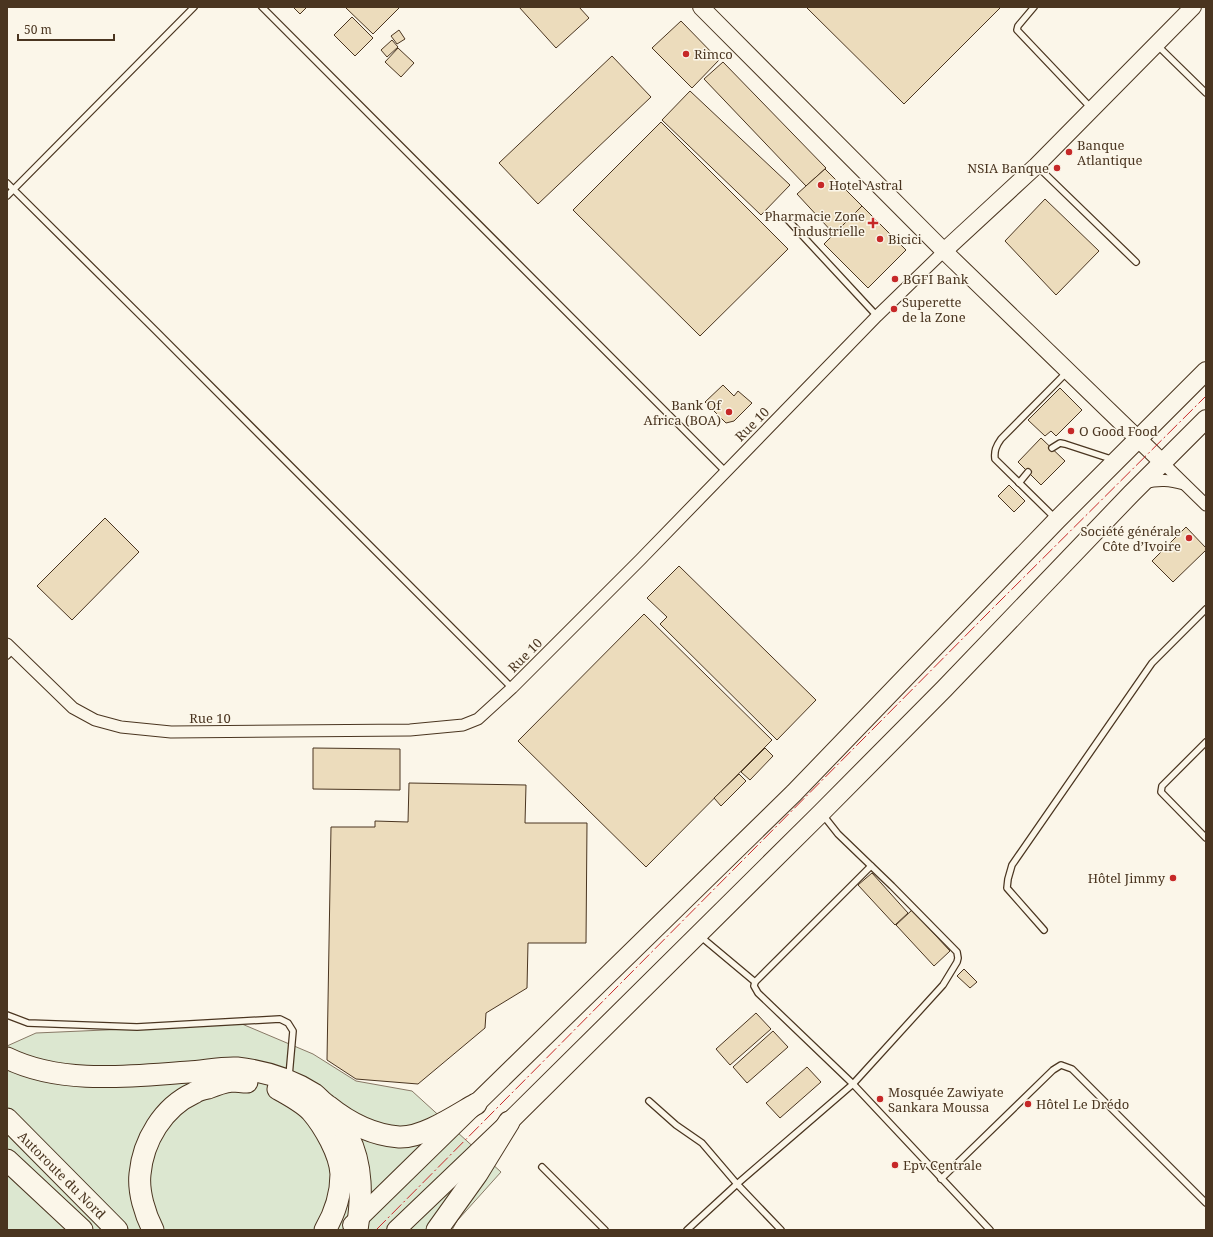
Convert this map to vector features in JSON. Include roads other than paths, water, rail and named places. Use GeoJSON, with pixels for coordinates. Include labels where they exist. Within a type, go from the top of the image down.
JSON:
{"type":"FeatureCollection","features":[{"type":"Feature","properties":{"kind":"highway"},"geometry":{"type":"LineString","coordinates":[[7,1058],[46,1071],[72,1075],[120,1076],[237,1068],[275,1076],[289,1081],[315,1095],[358,1127],[384,1135],[401,1137],[418,1134],[476,1104]]}},
{"type":"Feature","properties":{"kind":"highway"},"geometry":{"type":"LineString","coordinates":[[153,1230],[146,1212],[139,1175],[142,1155],[147,1142],[167,1113],[181,1101],[193,1093],[232,1081],[273,1087],[290,1095],[310,1111],[322,1127],[331,1142],[341,1173],[338,1198],[334,1213],[325,1230]]}},
{"type":"Feature","properties":{"kind":"highway"},"geometry":{"type":"LineString","coordinates":[[328,1106],[348,1135],[359,1170],[361,1190],[354,1227]]}},
{"type":"Feature","properties":{"kind":"highway","name":"Autoroute du Nord"},"geometry":{"type":"LineString","coordinates":[[7,1119],[117,1230]]}},
{"type":"Feature","properties":{"kind":"highway"},"geometry":{"type":"LineString","coordinates":[[437,1230],[477,1174],[509,1122]]}},
{"type":"Feature","properties":{"kind":"highway","name":"Autoroute du Nord"},"geometry":{"type":"LineString","coordinates":[[7,1160],[82,1230]]}},
{"type":"Feature","properties":{"kind":"main road"},"geometry":{"type":"LineString","coordinates":[[354,1227],[476,1104],[794,793],[1057,520],[1206,371]]}},
{"type":"Feature","properties":{"kind":"main road"},"geometry":{"type":"LineString","coordinates":[[396,1230],[509,1122],[821,813],[1162,462],[1206,419]]}},
{"type":"Feature","properties":{"kind":"street"},"geometry":{"type":"LineString","coordinates":[[701,7],[944,251],[1206,505]]}},
{"type":"Feature","properties":{"kind":"street"},"geometry":{"type":"LineString","coordinates":[[944,251],[1036,166],[1193,7]]}},
{"type":"Feature","properties":{"kind":"street","name":"Rue 10"},"geometry":{"type":"LineString","coordinates":[[9,650],[73,708],[95,720],[121,727],[171,732],[395,730],[463,725],[478,719],[512,688],[877,316],[944,251]]}},
{"type":"Feature","properties":{"kind":"street"},"geometry":{"type":"LineString","coordinates":[[1141,484],[1154,480],[1161,480],[1175,481],[1185,484]]}},
{"type":"Feature","properties":{"kind":"lane"},"geometry":{"type":"LineString","coordinates":[[7,196],[194,7]]}},
{"type":"Feature","properties":{"kind":"lane"},"geometry":{"type":"LineString","coordinates":[[262,7],[725,471]]}},
{"type":"Feature","properties":{"kind":"lane"},"geometry":{"type":"LineString","coordinates":[[1034,7],[1018,26],[1017,30],[1092,110]]}},
{"type":"Feature","properties":{"kind":"lane"},"geometry":{"type":"LineString","coordinates":[[1157,44],[1206,93]]}},
{"type":"Feature","properties":{"kind":"lane"},"geometry":{"type":"LineString","coordinates":[[1036,166],[1136,262]]}},
{"type":"Feature","properties":{"kind":"lane"},"geometry":{"type":"LineString","coordinates":[[7,183],[162,336],[512,688]]}},
{"type":"Feature","properties":{"kind":"lane"},"geometry":{"type":"LineString","coordinates":[[787,219],[877,316]]}},
{"type":"Feature","properties":{"kind":"lane"},"geometry":{"type":"LineString","coordinates":[[1057,520],[995,459],[994,452],[997,445],[1068,371]]}},
{"type":"Feature","properties":{"kind":"lane"},"geometry":{"type":"LineString","coordinates":[[1052,448],[1060,443],[1065,444],[1116,461]]}},
{"type":"Feature","properties":{"kind":"lane"},"geometry":{"type":"LineString","coordinates":[[1019,483],[1028,472]]}},
{"type":"Feature","properties":{"kind":"lane"},"geometry":{"type":"LineString","coordinates":[[1044,930],[1007,888],[1012,865],[1152,663],[1206,609]]}},
{"type":"Feature","properties":{"kind":"lane"},"geometry":{"type":"LineString","coordinates":[[1206,742],[1166,781],[1162,786],[1161,792],[1206,838]]}},
{"type":"Feature","properties":{"kind":"lane"},"geometry":{"type":"LineString","coordinates":[[687,1230],[737,1184],[853,1084],[943,985],[958,958],[957,952],[838,834],[821,813]]}},
{"type":"Feature","properties":{"kind":"lane"},"geometry":{"type":"LineString","coordinates":[[871,866],[755,982],[754,986],[758,993],[853,1084],[990,1230]]}},
{"type":"Feature","properties":{"kind":"lane"},"geometry":{"type":"LineString","coordinates":[[698,935],[755,982]]}},
{"type":"Feature","properties":{"kind":"lane"},"geometry":{"type":"LineString","coordinates":[[7,1015],[28,1023],[137,1028],[280,1019],[288,1023],[293,1031],[289,1081]]}},
{"type":"Feature","properties":{"kind":"lane"},"geometry":{"type":"LineString","coordinates":[[941,1179],[1053,1070],[1060,1065],[1072,1069],[1206,1202]]}},
{"type":"Feature","properties":{"kind":"lane"},"geometry":{"type":"LineString","coordinates":[[648,1101],[676,1125],[702,1143],[737,1184],[781,1230]]}},
{"type":"Feature","properties":{"kind":"lane"},"geometry":{"type":"LineString","coordinates":[[542,1167],[605,1230]]}},
{"type":"Feature","properties":{"kind":"place","name":"Rimco"},"geometry":{"type":"Point","coordinates":[686,54]}},
{"type":"Feature","properties":{"kind":"place","name":"Banque Atlantique"},"geometry":{"type":"Point","coordinates":[1069,152]}},
{"type":"Feature","properties":{"kind":"place","name":"NSIA Banque"},"geometry":{"type":"Point","coordinates":[1057,168]}},
{"type":"Feature","properties":{"kind":"place","name":"Hotel Astral"},"geometry":{"type":"Point","coordinates":[821,185]}},
{"type":"Feature","properties":{"kind":"place","name":"Pharmacie Zone Industrielle"},"geometry":{"type":"Point","coordinates":[873,223]}},
{"type":"Feature","properties":{"kind":"place","name":"Bicici"},"geometry":{"type":"Point","coordinates":[880,239]}},
{"type":"Feature","properties":{"kind":"place","name":"BGFI Bank"},"geometry":{"type":"Point","coordinates":[895,279]}},
{"type":"Feature","properties":{"kind":"place","name":"Superette de la Zone"},"geometry":{"type":"Point","coordinates":[894,309]}},
{"type":"Feature","properties":{"kind":"place","name":"Bank Of Africa (BOA)"},"geometry":{"type":"Point","coordinates":[729,412]}},
{"type":"Feature","properties":{"kind":"place","name":"O Good Food"},"geometry":{"type":"Point","coordinates":[1071,431]}},
{"type":"Feature","properties":{"kind":"place","name":"Société générale Côte d’Ivoire"},"geometry":{"type":"Point","coordinates":[1189,538]}},
{"type":"Feature","properties":{"kind":"place","name":"Hôtel Jimmy"},"geometry":{"type":"Point","coordinates":[1173,878]}},
{"type":"Feature","properties":{"kind":"place","name":"Mosquée Zawiyate Sankara Moussa"},"geometry":{"type":"Point","coordinates":[880,1099]}},
{"type":"Feature","properties":{"kind":"place","name":"Hôtel Le Drédo"},"geometry":{"type":"Point","coordinates":[1028,1104]}},
{"type":"Feature","properties":{"kind":"place","name":"Epv Centrale"},"geometry":{"type":"Point","coordinates":[895,1165]}}]}
